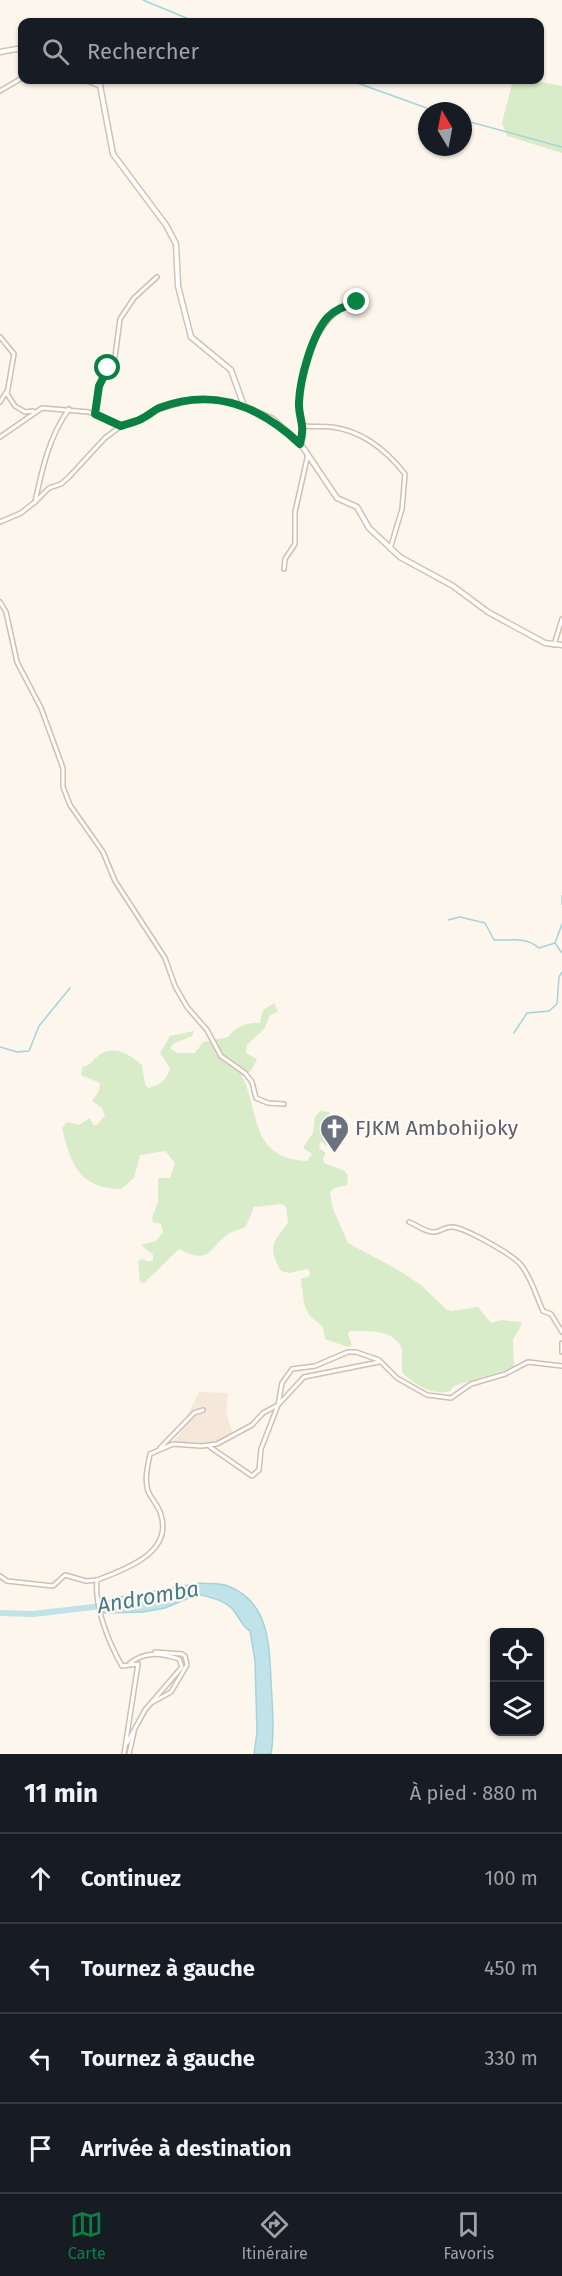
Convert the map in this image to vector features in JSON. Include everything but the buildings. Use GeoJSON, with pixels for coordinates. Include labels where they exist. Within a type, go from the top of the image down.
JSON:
{"type":"FeatureCollection","features":[{"type":"Feature","properties":{"kind":"street"},"geometry":{"type":"LineString","coordinates":[[0,52],[18,49]]}},
{"type":"Feature","properties":{"kind":"street"},"geometry":{"type":"LineString","coordinates":[[0,91],[18,80]]}},
{"type":"Feature","properties":{"kind":"street"},"geometry":{"type":"LineString","coordinates":[[96,84],[101,86],[113,154],[166,225],[176,244],[178,286],[191,337],[231,370],[244,406]]}},
{"type":"Feature","properties":{"kind":"street"},"geometry":{"type":"LineString","coordinates":[[95,414],[99,386],[115,357],[120,319],[134,298],[157,277]]}},
{"type":"Feature","properties":{"kind":"street"},"geometry":{"type":"LineString","coordinates":[[300,444],[304,426],[299,400],[317,337],[328,317],[345,306],[361,301]]}},
{"type":"Feature","properties":{"kind":"street"},"geometry":{"type":"LineString","coordinates":[[0,338],[14,354],[8,390],[9,399],[15,406],[25,412],[69,409],[95,414],[121,426]]}},
{"type":"Feature","properties":{"kind":"street"},"geometry":{"type":"LineString","coordinates":[[0,402],[8,390]]}},
{"type":"Feature","properties":{"kind":"street"},"geometry":{"type":"LineString","coordinates":[[0,522],[26,509],[49,488],[61,484],[105,438],[121,426],[139,421],[158,409],[192,400],[223,400],[244,406],[273,419],[300,444],[337,498],[357,507],[369,528],[390,549],[453,586],[488,612],[554,645],[562,645]]}},
{"type":"Feature","properties":{"kind":"street"},"geometry":{"type":"LineString","coordinates":[[35,502],[40,471],[55,434],[69,409]]}},
{"type":"Feature","properties":{"kind":"street"},"geometry":{"type":"LineString","coordinates":[[0,436],[13,430],[35,411]]}},
{"type":"Feature","properties":{"kind":"street"},"geometry":{"type":"LineString","coordinates":[[304,426],[333,427],[366,438],[375,443],[405,474],[402,509],[390,549]]}},
{"type":"Feature","properties":{"kind":"street"},"geometry":{"type":"LineString","coordinates":[[284,569],[285,560],[295,544],[295,512],[308,454]]}},
{"type":"Feature","properties":{"kind":"street"},"geometry":{"type":"LineString","coordinates":[[0,602],[6,612],[17,662],[40,708],[63,768],[63,787],[70,805],[103,852],[115,881],[165,958],[175,986],[187,1007],[207,1030],[221,1056],[245,1073],[255,1089],[256,1098],[268,1103],[285,1104]]}},
{"type":"Feature","properties":{"kind":"street"},"geometry":{"type":"LineString","coordinates":[[554,645],[562,619]]}},
{"type":"Feature","properties":{"kind":"street"},"geometry":{"type":"LineString","coordinates":[[409,1222],[435,1232],[447,1227],[465,1231],[513,1257],[536,1290],[543,1311],[550,1314],[562,1332]]}},
{"type":"Feature","properties":{"kind":"street"},"geometry":{"type":"LineString","coordinates":[[562,1343],[562,1352]]}},
{"type":"Feature","properties":{"kind":"street"},"geometry":{"type":"LineString","coordinates":[[0,1576],[7,1581],[53,1586],[65,1575],[86,1581],[97,1580],[142,1560],[157,1546],[164,1531],[161,1514],[148,1491],[146,1480],[150,1454],[173,1444],[208,1446],[216,1448],[252,1476],[256,1473],[261,1449],[278,1404],[282,1383],[292,1369],[315,1366],[348,1352],[365,1354],[380,1362],[397,1378],[427,1395],[452,1398],[471,1384],[505,1374],[528,1362],[562,1366]]}},
{"type":"Feature","properties":{"kind":"street"},"geometry":{"type":"LineString","coordinates":[[208,1446],[248,1427],[263,1413],[278,1404],[304,1377],[380,1362]]}},
{"type":"Feature","properties":{"kind":"street"},"geometry":{"type":"LineString","coordinates":[[159,1449],[194,1413],[203,1410]]}},
{"type":"Feature","properties":{"kind":"street"},"geometry":{"type":"LineString","coordinates":[[97,1580],[96,1587],[102,1616],[117,1657],[122,1666],[138,1664],[139,1669],[133,1688],[124,1754]]}},
{"type":"Feature","properties":{"kind":"street"},"geometry":{"type":"LineString","coordinates":[[127,1665],[142,1656],[166,1651],[182,1654],[187,1662],[171,1692],[151,1703]]}},
{"type":"Feature","properties":{"kind":"street"},"geometry":{"type":"LineString","coordinates":[[124,1747],[136,1724],[151,1703],[179,1673],[181,1662],[165,1655],[142,1656]]}},
{"type":"Feature","properties":{"kind":"street"},"geometry":{"type":"LineString","coordinates":[[129,1754],[136,1724]]}},
{"type":"Feature","properties":{"kind":"shaded area"},"geometry":{"type":"Polygon","coordinates":[[[199,1392],[228,1393],[226,1412],[234,1437],[225,1443],[205,1449],[173,1442],[187,1424],[186,1418],[199,1392]]]}},
{"type":"Feature","properties":{"kind":"green space"},"geometry":{"type":"Polygon","coordinates":[[[544,83],[562,86],[562,153],[507,136],[502,123],[512,84],[544,83]]]}},
{"type":"Feature","properties":{"kind":"green space"},"geometry":{"type":"Polygon","coordinates":[[[274,1003],[278,1012],[270,1015],[264,1029],[247,1045],[246,1053],[257,1059],[251,1071],[242,1076],[255,1118],[266,1142],[275,1152],[288,1158],[307,1161],[312,1154],[303,1148],[313,1133],[315,1117],[320,1111],[329,1112],[336,1128],[332,1141],[326,1146],[323,1142],[320,1143],[319,1148],[326,1153],[323,1158],[324,1163],[343,1170],[348,1175],[347,1185],[334,1188],[330,1192],[333,1209],[348,1243],[421,1285],[446,1309],[452,1311],[478,1307],[491,1323],[501,1320],[520,1322],[522,1324],[513,1340],[514,1367],[454,1386],[450,1391],[430,1391],[402,1372],[402,1349],[398,1342],[387,1335],[372,1331],[350,1331],[348,1334],[352,1345],[348,1347],[325,1339],[323,1327],[309,1315],[304,1304],[301,1279],[309,1276],[310,1272],[307,1269],[289,1273],[281,1271],[274,1256],[276,1241],[288,1223],[286,1207],[282,1204],[254,1207],[246,1226],[228,1234],[208,1254],[197,1256],[179,1249],[144,1283],[140,1282],[138,1261],[153,1260],[153,1255],[141,1245],[156,1241],[163,1232],[161,1224],[153,1222],[152,1218],[158,1202],[158,1178],[170,1178],[175,1163],[165,1151],[140,1155],[134,1178],[121,1189],[95,1184],[79,1172],[69,1153],[62,1128],[67,1122],[79,1125],[90,1118],[93,1125],[97,1125],[105,1116],[102,1108],[92,1101],[99,1091],[100,1083],[81,1075],[82,1067],[104,1052],[121,1052],[142,1065],[145,1084],[148,1088],[152,1087],[159,1084],[169,1072],[170,1068],[160,1053],[170,1036],[194,1031],[192,1036],[173,1044],[170,1048],[177,1053],[195,1053],[203,1042],[228,1037],[242,1026],[260,1023],[263,1010],[274,1003]]]}},
{"type":"Feature","properties":{"kind":"water"},"geometry":{"type":"Polygon","coordinates":[[[200,1583],[225,1585],[242,1593],[252,1602],[264,1625],[270,1666],[273,1727],[271,1754],[254,1754],[257,1732],[255,1660],[250,1631],[231,1607],[198,1594],[165,1608],[143,1612],[103,1613],[102,1603],[121,1597],[200,1583]]]}},
{"type":"Feature","properties":{"kind":"waterway"},"geometry":{"type":"LineString","coordinates":[[143,0],[186,18]]}},
{"type":"Feature","properties":{"kind":"waterway"},"geometry":{"type":"LineString","coordinates":[[360,84],[418,105]]}},
{"type":"Feature","properties":{"kind":"waterway"},"geometry":{"type":"LineString","coordinates":[[472,122],[562,147]]}},
{"type":"Feature","properties":{"kind":"waterway"},"geometry":{"type":"LineString","coordinates":[[562,896],[562,904]]}},
{"type":"Feature","properties":{"kind":"waterway"},"geometry":{"type":"LineString","coordinates":[[448,920],[460,917],[485,923],[494,940],[523,940],[539,948],[555,943]]}},
{"type":"Feature","properties":{"kind":"waterway"},"geometry":{"type":"LineString","coordinates":[[562,924],[555,943],[562,953]]}},
{"type":"Feature","properties":{"kind":"waterway"},"geometry":{"type":"LineString","coordinates":[[514,1033],[527,1013],[549,1011],[557,1004],[559,977],[562,972]]}},
{"type":"Feature","properties":{"kind":"waterway"},"geometry":{"type":"LineString","coordinates":[[0,1047],[17,1052],[29,1051],[39,1026],[70,988]]}},
{"type":"Feature","properties":{"kind":"waterway","name":"Andromba"},"geometry":{"type":"LineString","coordinates":[[0,1613],[33,1614],[111,1605]]}},
{"type":"Feature","properties":{"kind":"place","name":"FJKM Ambohijoky"},"geometry":{"type":"Point","coordinates":[334,1154]}},
{"type":"Feature","properties":{"kind":"route"},"geometry":{"type":"LineString","coordinates":[[108,368],[99,386],[95,414],[121,426],[139,421],[158,409],[174,404],[192,400],[223,400],[244,406],[273,419],[300,444],[304,426],[299,400],[310,354],[328,317],[345,306],[357,302]]}}]}
